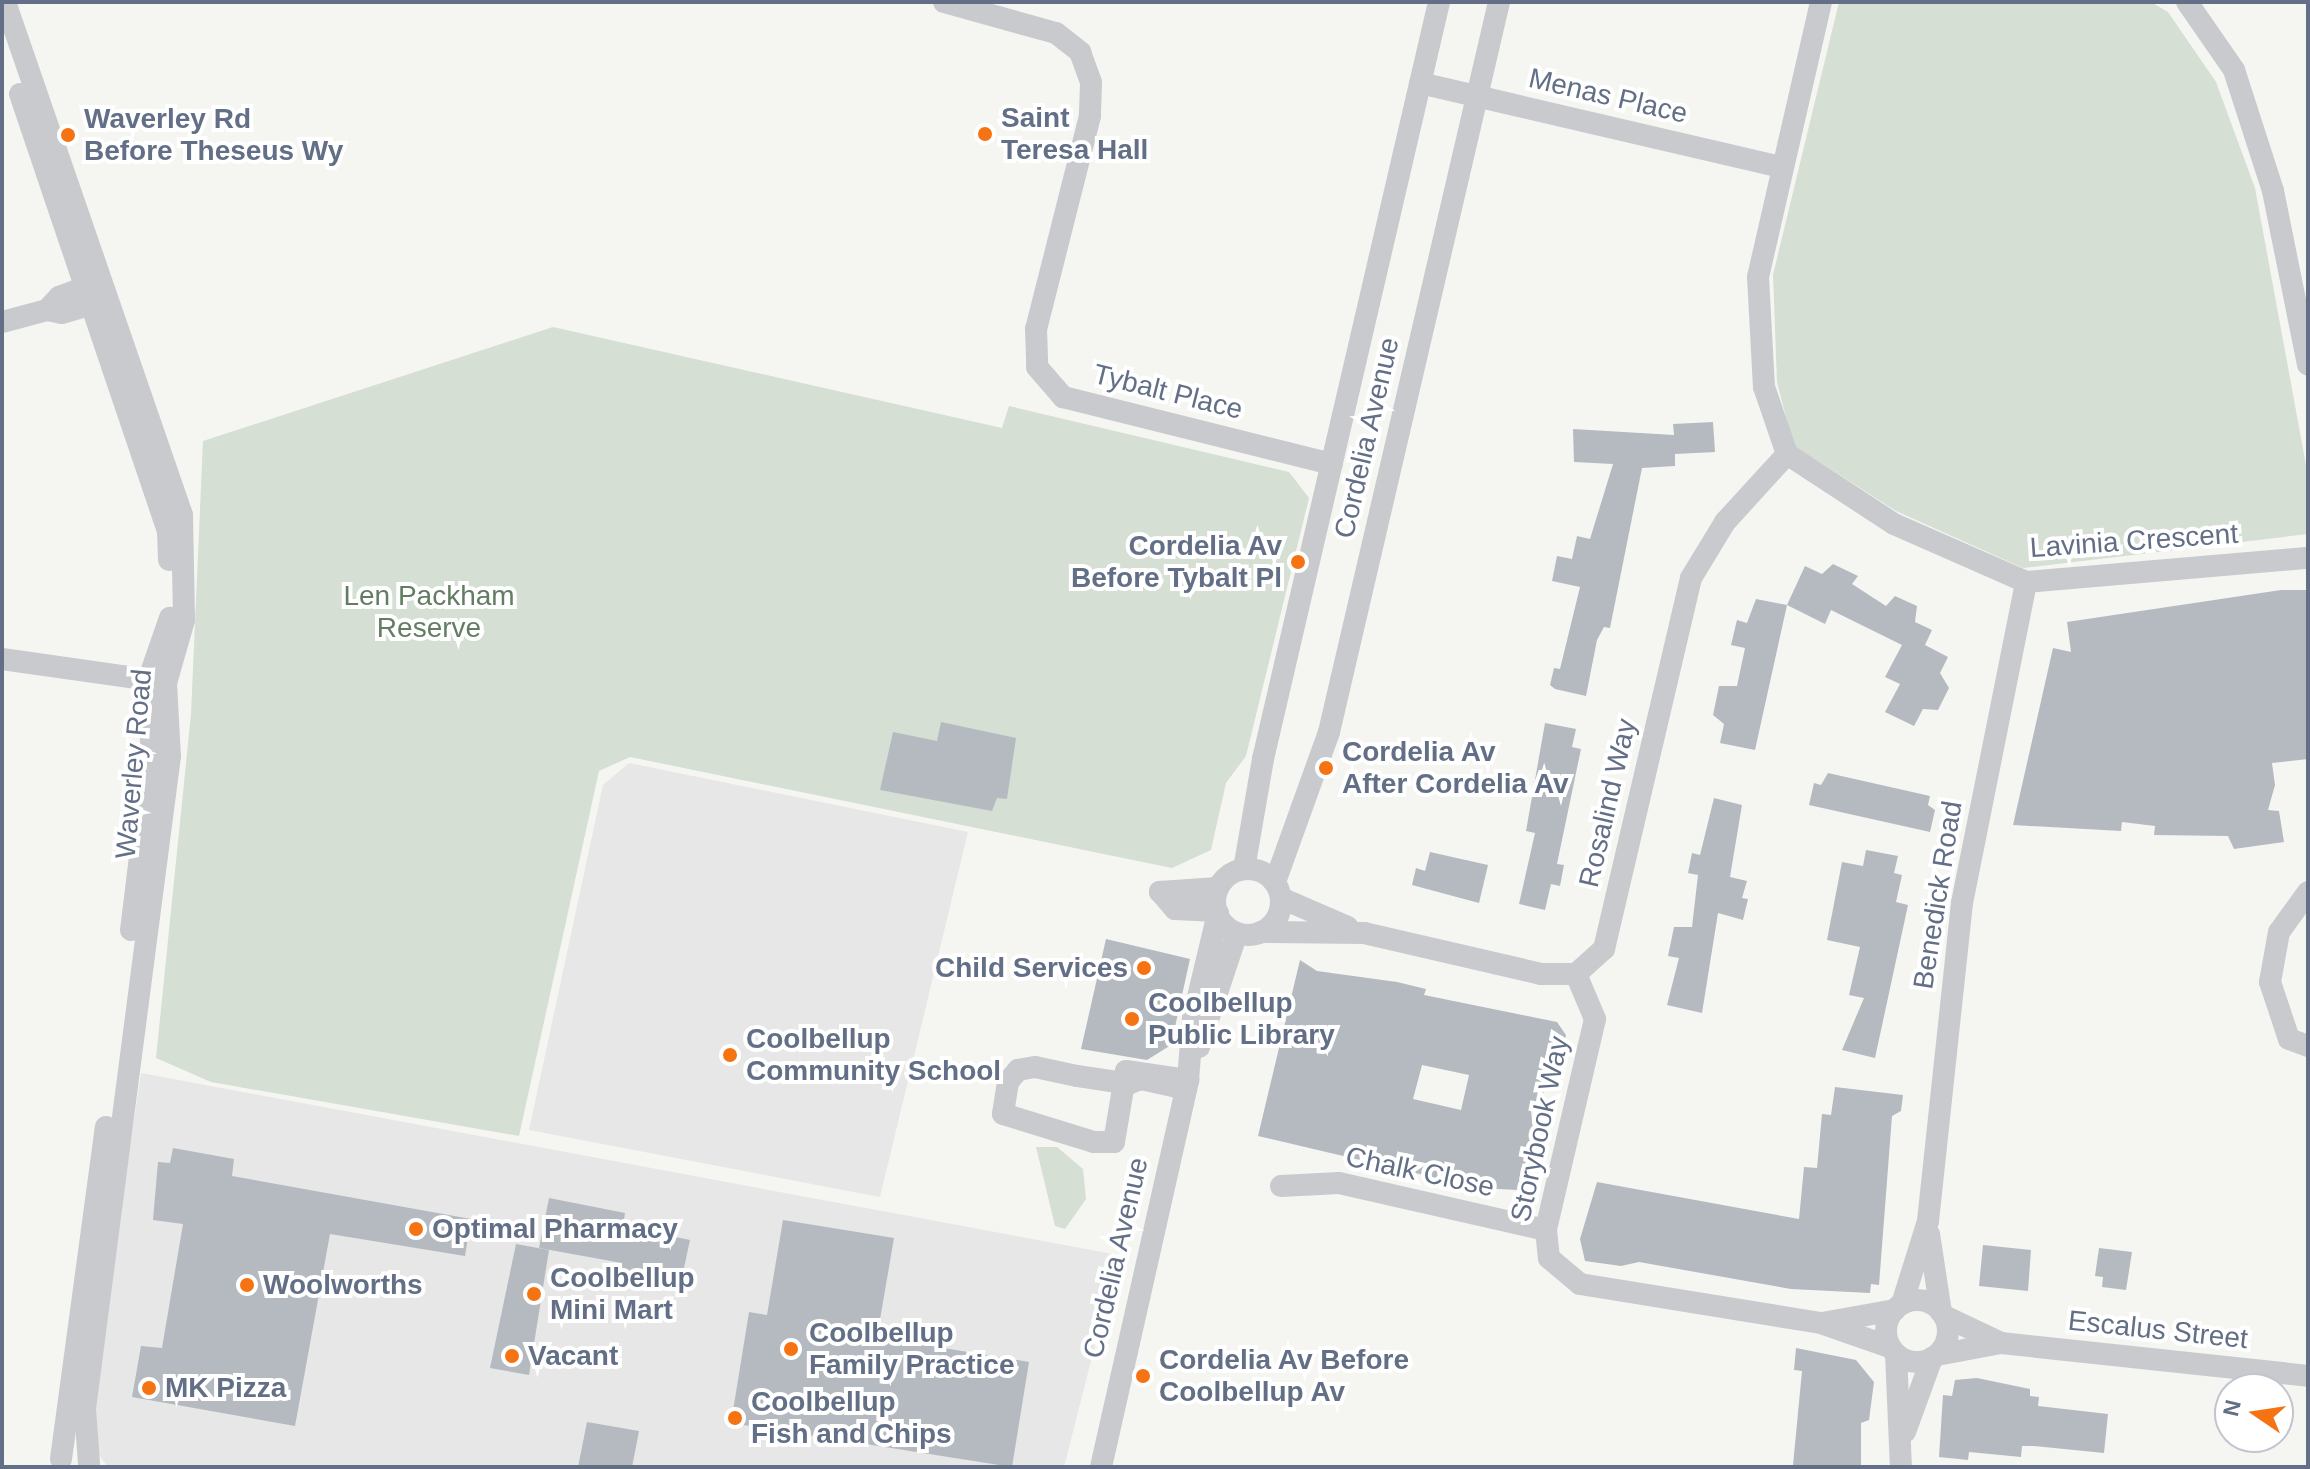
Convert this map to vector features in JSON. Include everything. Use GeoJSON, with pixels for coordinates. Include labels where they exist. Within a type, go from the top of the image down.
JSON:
{"type":"FeatureCollection","features":[{"type":"Feature","properties":{"kind":"street","name":"Waverley Road"},"geometry":{"type":"LineString","coordinates":[[5,2],[168,531],[170,619],[157,682],[152,758],[55,1463]]}},
{"type":"Feature","properties":{"kind":"street","name":"Tybalt Place"},"geometry":{"type":"LineString","coordinates":[[944,2],[1031,22],[1080,52],[1091,83],[1090,116],[1036,329],[1037,367],[1063,397],[1332,464]]}},
{"type":"Feature","properties":{"kind":"street","name":"Cordelia Avenue"},"geometry":{"type":"LineString","coordinates":[[1244,869],[1263,759],[1439,2]]}},
{"type":"Feature","properties":{"kind":"street","name":"Cordelia Avenue"},"geometry":{"type":"LineString","coordinates":[[1278,890],[1329,732],[1499,2]]}},
{"type":"Feature","properties":{"kind":"street"},"geometry":{"type":"LineString","coordinates":[[1787,454],[1764,387],[1758,277],[1821,2]]}},
{"type":"Feature","properties":{"kind":"street"},"geometry":{"type":"LineString","coordinates":[[2187,2],[2234,70],[2273,191],[2308,364]]}},
{"type":"Feature","properties":{"kind":"street","name":"Waverley Road"},"geometry":{"type":"LineString","coordinates":[[2,44],[97,293]]}},
{"type":"Feature","properties":{"kind":"street","name":"Menas Place"},"geometry":{"type":"LineString","coordinates":[[1420,83],[1782,167]]}},
{"type":"Feature","properties":{"kind":"street"},"geometry":{"type":"LineString","coordinates":[[2,322],[47,310],[62,313],[97,293]]}},
{"type":"Feature","properties":{"kind":"street","name":"Lavinia Crescent"},"geometry":{"type":"LineString","coordinates":[[1787,454],[1894,524],[2026,582],[2308,558]]}},
{"type":"Feature","properties":{"kind":"street","name":"Rosalind Way"},"geometry":{"type":"LineString","coordinates":[[1576,974],[1604,949],[1691,578],[1725,522],[1787,454]]}},
{"type":"Feature","properties":{"kind":"street","name":"Benedick Road"},"geometry":{"type":"LineString","coordinates":[[1928,1221],[1962,903],[2026,582]]}},
{"type":"Feature","properties":{"kind":"street"},"geometry":{"type":"LineString","coordinates":[[2,659],[157,682]]}},
{"type":"Feature","properties":{"kind":"street","name":"Waverley Road"},"geometry":{"type":"LineString","coordinates":[[91,1465],[85,1409],[170,756],[157,682]]}},
{"type":"Feature","properties":{"kind":"street"},"geometry":{"type":"LineString","coordinates":[[1364,933],[1278,890],[1244,869],[1218,888],[1160,892],[1175,909],[1217,912],[1237,933],[1364,933],[1541,974],[1576,974]]}},
{"type":"Feature","properties":{"kind":"street"},"geometry":{"type":"LineString","coordinates":[[1189,1077],[1193,1018],[1217,912],[1218,888]]}},
{"type":"Feature","properties":{"kind":"street"},"geometry":{"type":"LineString","coordinates":[[1261,932],[1277,918],[1278,890]]}},
{"type":"Feature","properties":{"kind":"street"},"geometry":{"type":"LineString","coordinates":[[2308,892],[2279,932],[2270,982],[2289,1039],[2308,1046]]}},
{"type":"Feature","properties":{"kind":"street"},"geometry":{"type":"LineString","coordinates":[[1189,1077],[1237,933]]}},
{"type":"Feature","properties":{"kind":"street","name":"Storybook Way"},"geometry":{"type":"LineString","coordinates":[[1576,974],[1595,1019],[1546,1230],[1549,1258],[1580,1284],[1821,1323]]}},
{"type":"Feature","properties":{"kind":"street"},"geometry":{"type":"LineString","coordinates":[[1124,1083],[1114,1142],[1094,1142],[1003,1114],[1008,1082],[1018,1070],[1124,1083],[1141,1079],[1189,1077]]}},
{"type":"Feature","properties":{"kind":"street","name":"Cordelia Avenue"},"geometry":{"type":"LineString","coordinates":[[1101,1467],[1189,1077]]}},
{"type":"Feature","properties":{"kind":"street","name":"Chalk Close"},"geometry":{"type":"LineString","coordinates":[[1281,1186],[1339,1183],[1546,1230]]}},
{"type":"Feature","properties":{"kind":"street"},"geometry":{"type":"LineString","coordinates":[[1901,1467],[1904,1437],[1887,1328],[1898,1307],[1928,1221]]}},
{"type":"Feature","properties":{"kind":"street"},"geometry":{"type":"LineString","coordinates":[[1904,1437],[1935,1357],[1947,1337],[1928,1221]]}},
{"type":"Feature","properties":{"kind":"street"},"geometry":{"type":"LineString","coordinates":[[1821,1323],[1927,1302],[1943,1314],[2001,1343]]}},
{"type":"Feature","properties":{"kind":"street"},"geometry":{"type":"LineString","coordinates":[[1821,1323],[1914,1362],[2001,1343]]}},
{"type":"Feature","properties":{"kind":"street","name":"Escalus Street"},"geometry":{"type":"LineString","coordinates":[[2001,1343],[2308,1376]]}},
{"type":"Feature","properties":{"kind":"street"},"geometry":{"type":"LineString","coordinates":[[55,1463],[91,1465]]}},
{"type":"Feature","properties":{"kind":"shaded area","name":"Coolbellup Community School"},"geometry":{"type":"Polygon","coordinates":[[[629,763],[968,832],[880,1197],[529,1130],[603,785],[629,763]]]}},
{"type":"Feature","properties":{"kind":"shaded area"},"geometry":{"type":"Polygon","coordinates":[[[141,1073],[1118,1255],[1064,1467],[108,1467],[87,1438],[141,1073]]]}},
{"type":"Feature","properties":{"kind":"green space"},"geometry":{"type":"Polygon","coordinates":[[[1839,2],[2151,2],[2168,12],[2216,82],[2255,188],[2308,476],[2308,534],[2023,568],[1896,511],[1793,445],[1777,382],[1773,275],[1839,2]]]}},
{"type":"Feature","properties":{"kind":"green space","name":"Len Packham Reserve"},"geometry":{"type":"Polygon","coordinates":[[[553,327],[1002,428],[1009,406],[1289,472],[1309,498],[1246,756],[1226,783],[1211,850],[1172,868],[630,757],[599,771],[519,1136],[211,1082],[156,1058],[191,714],[203,441],[553,327]]]}},
{"type":"Feature","properties":{"kind":"green space"},"geometry":{"type":"Polygon","coordinates":[[[1036,1147],[1057,1147],[1083,1169],[1086,1199],[1065,1229],[1055,1226],[1036,1147]]]}},
{"type":"Feature","properties":{"kind":"building"},"geometry":{"type":"Polygon","coordinates":[[[1713,422],[1715,452],[1675,454],[1675,466],[1642,468],[1610,628],[1604,627],[1597,640],[1586,696],[1555,689],[1550,685],[1554,668],[1560,669],[1580,587],[1552,581],[1557,556],[1572,559],[1577,536],[1590,539],[1613,464],[1574,462],[1573,429],[1674,435],[1673,424],[1713,422]]]}},
{"type":"Feature","properties":{"kind":"building"},"geometry":{"type":"Polygon","coordinates":[[[1833,564],[1858,576],[1852,584],[1886,606],[1895,596],[1917,606],[1915,622],[1932,630],[1925,645],[1948,657],[1940,673],[1949,688],[1938,710],[1923,709],[1914,726],[1885,712],[1900,684],[1885,677],[1902,645],[1831,610],[1825,624],[1787,605],[1805,566],[1822,574],[1833,564]]]}},
{"type":"Feature","properties":{"kind":"building"},"geometry":{"type":"Polygon","coordinates":[[[2281,590],[2308,590],[2308,759],[2272,763],[2275,785],[2268,810],[2279,811],[2284,842],[2234,849],[2228,836],[2154,835],[2155,826],[2122,822],[2121,831],[2013,825],[2053,648],[2071,652],[2067,622],[2281,590]]]}},
{"type":"Feature","properties":{"kind":"building"},"geometry":{"type":"Polygon","coordinates":[[[1756,599],[1787,605],[1755,750],[1720,743],[1724,724],[1713,715],[1719,686],[1737,686],[1745,648],[1731,645],[1737,620],[1747,623],[1756,599]]]}},
{"type":"Feature","properties":{"kind":"building"},"geometry":{"type":"Polygon","coordinates":[[[941,722],[1016,738],[1007,799],[997,798],[992,811],[880,790],[893,732],[937,741],[941,722]]]}},
{"type":"Feature","properties":{"kind":"building"},"geometry":{"type":"Polygon","coordinates":[[[1545,723],[1576,729],[1572,747],[1581,749],[1557,864],[1564,865],[1560,886],[1551,884],[1545,910],[1519,904],[1535,833],[1526,831],[1545,723]]]}},
{"type":"Feature","properties":{"kind":"building"},"geometry":{"type":"Polygon","coordinates":[[[1828,773],[1930,796],[1928,805],[1935,810],[1930,832],[1809,805],[1814,783],[1821,785],[1828,773]]]}},
{"type":"Feature","properties":{"kind":"building"},"geometry":{"type":"Polygon","coordinates":[[[1714,798],[1742,805],[1730,877],[1747,881],[1742,898],[1748,899],[1743,920],[1718,913],[1702,1013],[1667,1005],[1679,958],[1668,956],[1674,927],[1692,927],[1698,875],[1688,873],[1692,853],[1700,855],[1714,798]]]}},
{"type":"Feature","properties":{"kind":"building"},"geometry":{"type":"Polygon","coordinates":[[[1866,850],[1898,856],[1894,873],[1902,875],[1896,902],[1908,905],[1875,1058],[1842,1050],[1864,998],[1849,995],[1860,947],[1827,940],[1842,862],[1863,866],[1866,850]]]}},
{"type":"Feature","properties":{"kind":"building"},"geometry":{"type":"Polygon","coordinates":[[[1430,852],[1488,865],[1479,903],[1412,885],[1416,868],[1425,871],[1430,852]]]}},
{"type":"Feature","properties":{"kind":"building","name":"Coolbellup Public Library"},"geometry":{"type":"Polygon","coordinates":[[[1106,939],[1190,959],[1171,1045],[1147,1060],[1081,1049],[1106,939]]]}},
{"type":"Feature","properties":{"kind":"building"},"geometry":{"type":"Polygon","coordinates":[[[1300,960],[1317,971],[1397,982],[1426,989],[1424,995],[1557,1022],[1566,1035],[1560,1061],[1552,1059],[1540,1106],[1530,1104],[1534,1135],[1518,1190],[1479,1188],[1258,1136],[1300,960]],[[1422,1065],[1413,1099],[1461,1110],[1469,1075],[1422,1065]]]}},
{"type":"Feature","properties":{"kind":"building"},"geometry":{"type":"Polygon","coordinates":[[[1835,1087],[1903,1095],[1901,1111],[1892,1116],[1879,1285],[1871,1284],[1870,1293],[1791,1289],[1639,1262],[1621,1266],[1585,1261],[1580,1239],[1597,1182],[1799,1219],[1804,1167],[1817,1168],[1822,1114],[1831,1115],[1835,1087]]]}},
{"type":"Feature","properties":{"kind":"building","name":"Woolworths"},"geometry":{"type":"Polygon","coordinates":[[[173,1148],[234,1159],[232,1176],[471,1219],[465,1256],[330,1234],[295,1426],[132,1397],[141,1346],[162,1348],[183,1224],[153,1220],[158,1162],[170,1163],[173,1148]]]}},
{"type":"Feature","properties":{"kind":"building"},"geometry":{"type":"Polygon","coordinates":[[[549,1198],[625,1213],[623,1226],[690,1240],[679,1291],[618,1278],[622,1263],[539,1248],[549,1198]]]}},
{"type":"Feature","properties":{"kind":"building"},"geometry":{"type":"Polygon","coordinates":[[[783,1220],[894,1238],[877,1337],[1029,1362],[1012,1467],[731,1423],[749,1312],[767,1315],[783,1220]]]}},
{"type":"Feature","properties":{"kind":"building"},"geometry":{"type":"Polygon","coordinates":[[[516,1244],[549,1250],[529,1375],[490,1368],[516,1244]]]}},
{"type":"Feature","properties":{"kind":"building"},"geometry":{"type":"Polygon","coordinates":[[[1983,1245],[2031,1250],[2028,1291],[1979,1286],[1983,1245]]]}},
{"type":"Feature","properties":{"kind":"building"},"geometry":{"type":"Polygon","coordinates":[[[2099,1248],[2132,1252],[2126,1290],[2102,1287],[2103,1277],[2095,1276],[2099,1248]]]}},
{"type":"Feature","properties":{"kind":"building"},"geometry":{"type":"Polygon","coordinates":[[[1796,1348],[1856,1360],[1874,1382],[1869,1420],[1861,1423],[1861,1467],[1793,1465],[1802,1371],[1794,1370],[1796,1348]]]}},
{"type":"Feature","properties":{"kind":"building"},"geometry":{"type":"Polygon","coordinates":[[[1977,1378],[2030,1389],[2030,1396],[2039,1397],[2038,1406],[2108,1414],[2104,1453],[2022,1446],[2021,1457],[1969,1452],[1968,1460],[1939,1457],[1943,1395],[1952,1396],[1955,1380],[1977,1378]]]}},
{"type":"Feature","properties":{"kind":"building"},"geometry":{"type":"Polygon","coordinates":[[[587,1422],[639,1431],[632,1467],[578,1467],[587,1422]]]}},
{"type":"Feature","properties":{"kind":"place","name":"Saint Teresa Hall"},"geometry":{"type":"Point","coordinates":[985,134]}},
{"type":"Feature","properties":{"kind":"place","name":"Waverley Rd Before Theseus Wy"},"geometry":{"type":"Point","coordinates":[68,135]}},
{"type":"Feature","properties":{"kind":"place","name":"Cordelia Av Before Tybalt Pl"},"geometry":{"type":"Point","coordinates":[1298,562]}},
{"type":"Feature","properties":{"kind":"place","name":"Cordelia Av After Cordelia Av"},"geometry":{"type":"Point","coordinates":[1326,768]}},
{"type":"Feature","properties":{"kind":"place","name":"Child Services"},"geometry":{"type":"Point","coordinates":[1144,968]}},
{"type":"Feature","properties":{"kind":"place","name":"Coolbellup Public Library"},"geometry":{"type":"Point","coordinates":[1132,1019]}},
{"type":"Feature","properties":{"kind":"place","name":"Coolbellup Community School"},"geometry":{"type":"Point","coordinates":[730,1055]}},
{"type":"Feature","properties":{"kind":"place","name":"Optimal Pharmacy"},"geometry":{"type":"Point","coordinates":[416,1229]}},
{"type":"Feature","properties":{"kind":"place","name":"Woolworths"},"geometry":{"type":"Point","coordinates":[247,1285]}},
{"type":"Feature","properties":{"kind":"place","name":"Coolbellup Mini Mart"},"geometry":{"type":"Point","coordinates":[534,1294]}},
{"type":"Feature","properties":{"kind":"place","name":"Coolbellup Family Practice"},"geometry":{"type":"Point","coordinates":[791,1349]}},
{"type":"Feature","properties":{"kind":"place","name":"Vacant"},"geometry":{"type":"Point","coordinates":[512,1356]}},
{"type":"Feature","properties":{"kind":"place","name":"Cordelia Av Before Coolbellup Av"},"geometry":{"type":"Point","coordinates":[1143,1376]}},
{"type":"Feature","properties":{"kind":"place","name":"MK Pizza"},"geometry":{"type":"Point","coordinates":[149,1388]}},
{"type":"Feature","properties":{"kind":"place","name":"Coolbellup Fish and Chips"},"geometry":{"type":"Point","coordinates":[735,1418]}}]}
